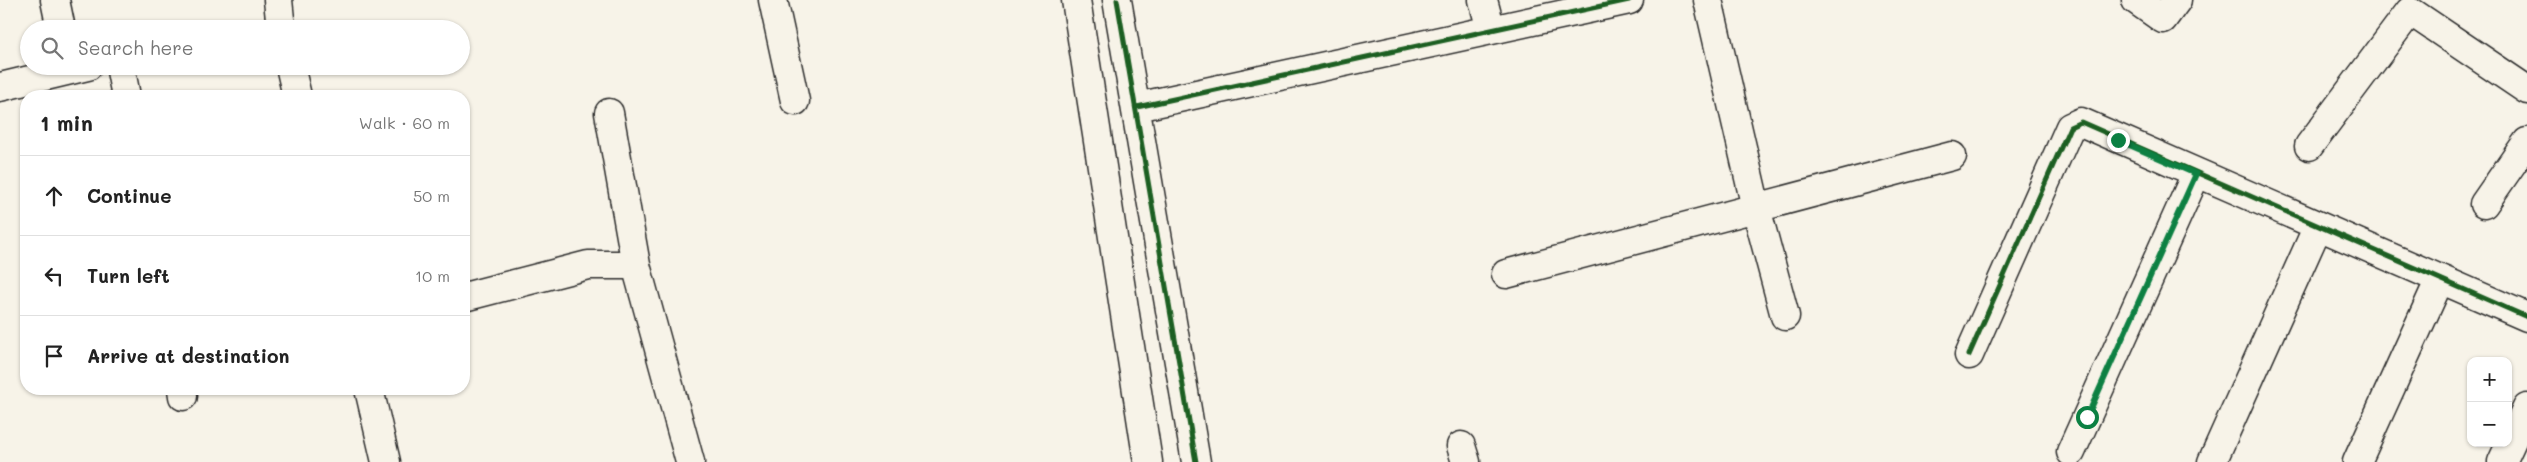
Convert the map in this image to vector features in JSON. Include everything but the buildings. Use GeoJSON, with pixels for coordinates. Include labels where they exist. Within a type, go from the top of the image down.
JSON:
{"type":"FeatureCollection","features":[{"type":"Feature","properties":{"kind":"street"},"geometry":{"type":"LineString","coordinates":[[55,0],[59,20]]}},
{"type":"Feature","properties":{"kind":"street"},"geometry":{"type":"LineString","coordinates":[[278,0],[280,20]]}},
{"type":"Feature","properties":{"kind":"street"},"geometry":{"type":"LineString","coordinates":[[773,0],[795,101]]}},
{"type":"Feature","properties":{"kind":"street"},"geometry":{"type":"LineString","coordinates":[[1076,0],[1148,462]]}},
{"type":"Feature","properties":{"kind":"street"},"geometry":{"type":"LineString","coordinates":[[1118,0],[1196,462]]}},
{"type":"Feature","properties":{"kind":"street"},"geometry":{"type":"LineString","coordinates":[[1483,0],[1491,30]]}},
{"type":"Feature","properties":{"kind":"street"},"geometry":{"type":"LineString","coordinates":[[1136,107],[1629,0]]}},
{"type":"Feature","properties":{"kind":"street"},"geometry":{"type":"LineString","coordinates":[[1708,0],[1756,208],[1785,316]]}},
{"type":"Feature","properties":{"kind":"street"},"geometry":{"type":"LineString","coordinates":[[2136,0],[2163,20],[2177,0]]}},
{"type":"Feature","properties":{"kind":"street"},"geometry":{"type":"LineString","coordinates":[[2309,146],[2407,4],[2527,90]]}},
{"type":"Feature","properties":{"kind":"street"},"geometry":{"type":"LineString","coordinates":[[0,87],[48,75]]}},
{"type":"Feature","properties":{"kind":"street"},"geometry":{"type":"LineString","coordinates":[[122,75],[125,90]]}},
{"type":"Feature","properties":{"kind":"street"},"geometry":{"type":"LineString","coordinates":[[292,75],[296,90]]}},
{"type":"Feature","properties":{"kind":"street"},"geometry":{"type":"LineString","coordinates":[[609,113],[636,265],[690,462]]}},
{"type":"Feature","properties":{"kind":"street"},"geometry":{"type":"LineString","coordinates":[[1969,355],[2070,127],[2081,122],[2196,174],[2527,317]]}},
{"type":"Feature","properties":{"kind":"street"},"geometry":{"type":"LineString","coordinates":[[2484,204],[2527,142]]}},
{"type":"Feature","properties":{"kind":"street"},"geometry":{"type":"LineString","coordinates":[[1506,274],[1952,156]]}},
{"type":"Feature","properties":{"kind":"street"},"geometry":{"type":"LineString","coordinates":[[2071,452],[2196,174]]}},
{"type":"Feature","properties":{"kind":"street"},"geometry":{"type":"LineString","coordinates":[[2212,462],[2318,226]]}},
{"type":"Feature","properties":{"kind":"street"},"geometry":{"type":"LineString","coordinates":[[470,295],[588,265],[636,265]]}},
{"type":"Feature","properties":{"kind":"street"},"geometry":{"type":"LineString","coordinates":[[2357,462],[2440,279]]}},
{"type":"Feature","properties":{"kind":"street"},"geometry":{"type":"LineString","coordinates":[[370,395],[386,462]]}},
{"type":"Feature","properties":{"kind":"street"},"geometry":{"type":"LineString","coordinates":[[2502,462],[2527,408]]}},
{"type":"Feature","properties":{"kind":"cycle path"},"geometry":{"type":"LineString","coordinates":[[1117,0],[1196,462]]}},
{"type":"Feature","properties":{"kind":"cycle path"},"geometry":{"type":"LineString","coordinates":[[1137,107],[1629,0]]}},
{"type":"Feature","properties":{"kind":"cycle path"},"geometry":{"type":"LineString","coordinates":[[1969,355],[2070,127],[2081,122],[2527,317]]}},
{"type":"Feature","properties":{"kind":"route"},"geometry":{"type":"LineString","coordinates":[[2087,417],[2196,174],[2118,140]]}}]}
